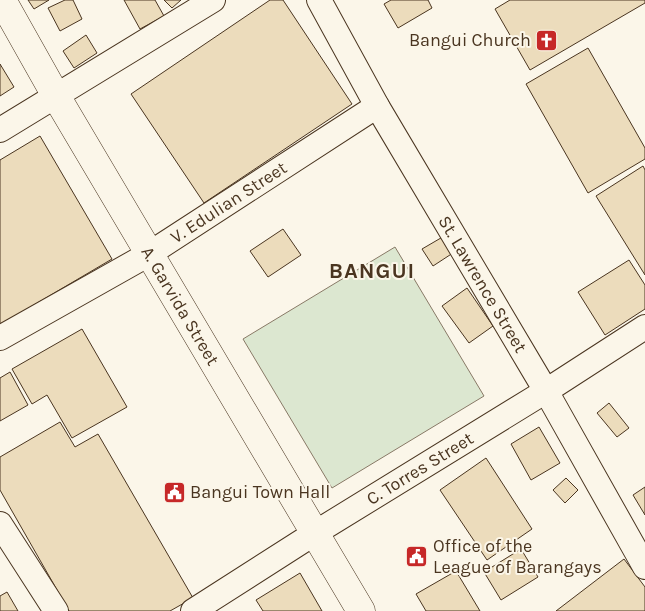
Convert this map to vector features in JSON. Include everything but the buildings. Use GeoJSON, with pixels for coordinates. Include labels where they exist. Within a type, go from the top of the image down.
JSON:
{"type":"FeatureCollection","features":[{"type":"Feature","properties":{"kind":"main road","name":"A. Garvida Street"},"geometry":{"type":"LineString","coordinates":[[2,0],[56,96],[361,611]]}},
{"type":"Feature","properties":{"kind":"street"},"geometry":{"type":"LineString","coordinates":[[0,130],[213,0]]}},
{"type":"Feature","properties":{"kind":"street","name":"St. Lawrence Street"},"geometry":{"type":"LineString","coordinates":[[319,0],[377,106],[546,391],[645,567]]}},
{"type":"Feature","properties":{"kind":"street","name":"V. Edulian Street"},"geometry":{"type":"LineString","coordinates":[[0,338],[149,254],[377,106]]}},
{"type":"Feature","properties":{"kind":"street","name":"C. Torres Street"},"geometry":{"type":"LineString","coordinates":[[193,611],[315,533],[546,391],[645,327]]}},
{"type":"Feature","properties":{"kind":"street"},"geometry":{"type":"LineString","coordinates":[[1,529],[56,611]]}},
{"type":"Feature","properties":{"kind":"green space"},"geometry":{"type":"Polygon","coordinates":[[[395,247],[484,396],[332,488],[243,339],[395,247]]]}},
{"type":"Feature","properties":{"kind":"place","name":"Bangui Church"},"geometry":{"type":"Point","coordinates":[547,40]}},
{"type":"Feature","properties":{"kind":"place","name":"Bangui Town Hall"},"geometry":{"type":"Point","coordinates":[174,492]}},
{"type":"Feature","properties":{"kind":"place","name":"Office of the League of Barangays"},"geometry":{"type":"Point","coordinates":[417,556]}},
{"type":"Feature","properties":{"kind":"district","name":"BANGUI"},"geometry":{"type":"Point","coordinates":[372,270]}}]}
